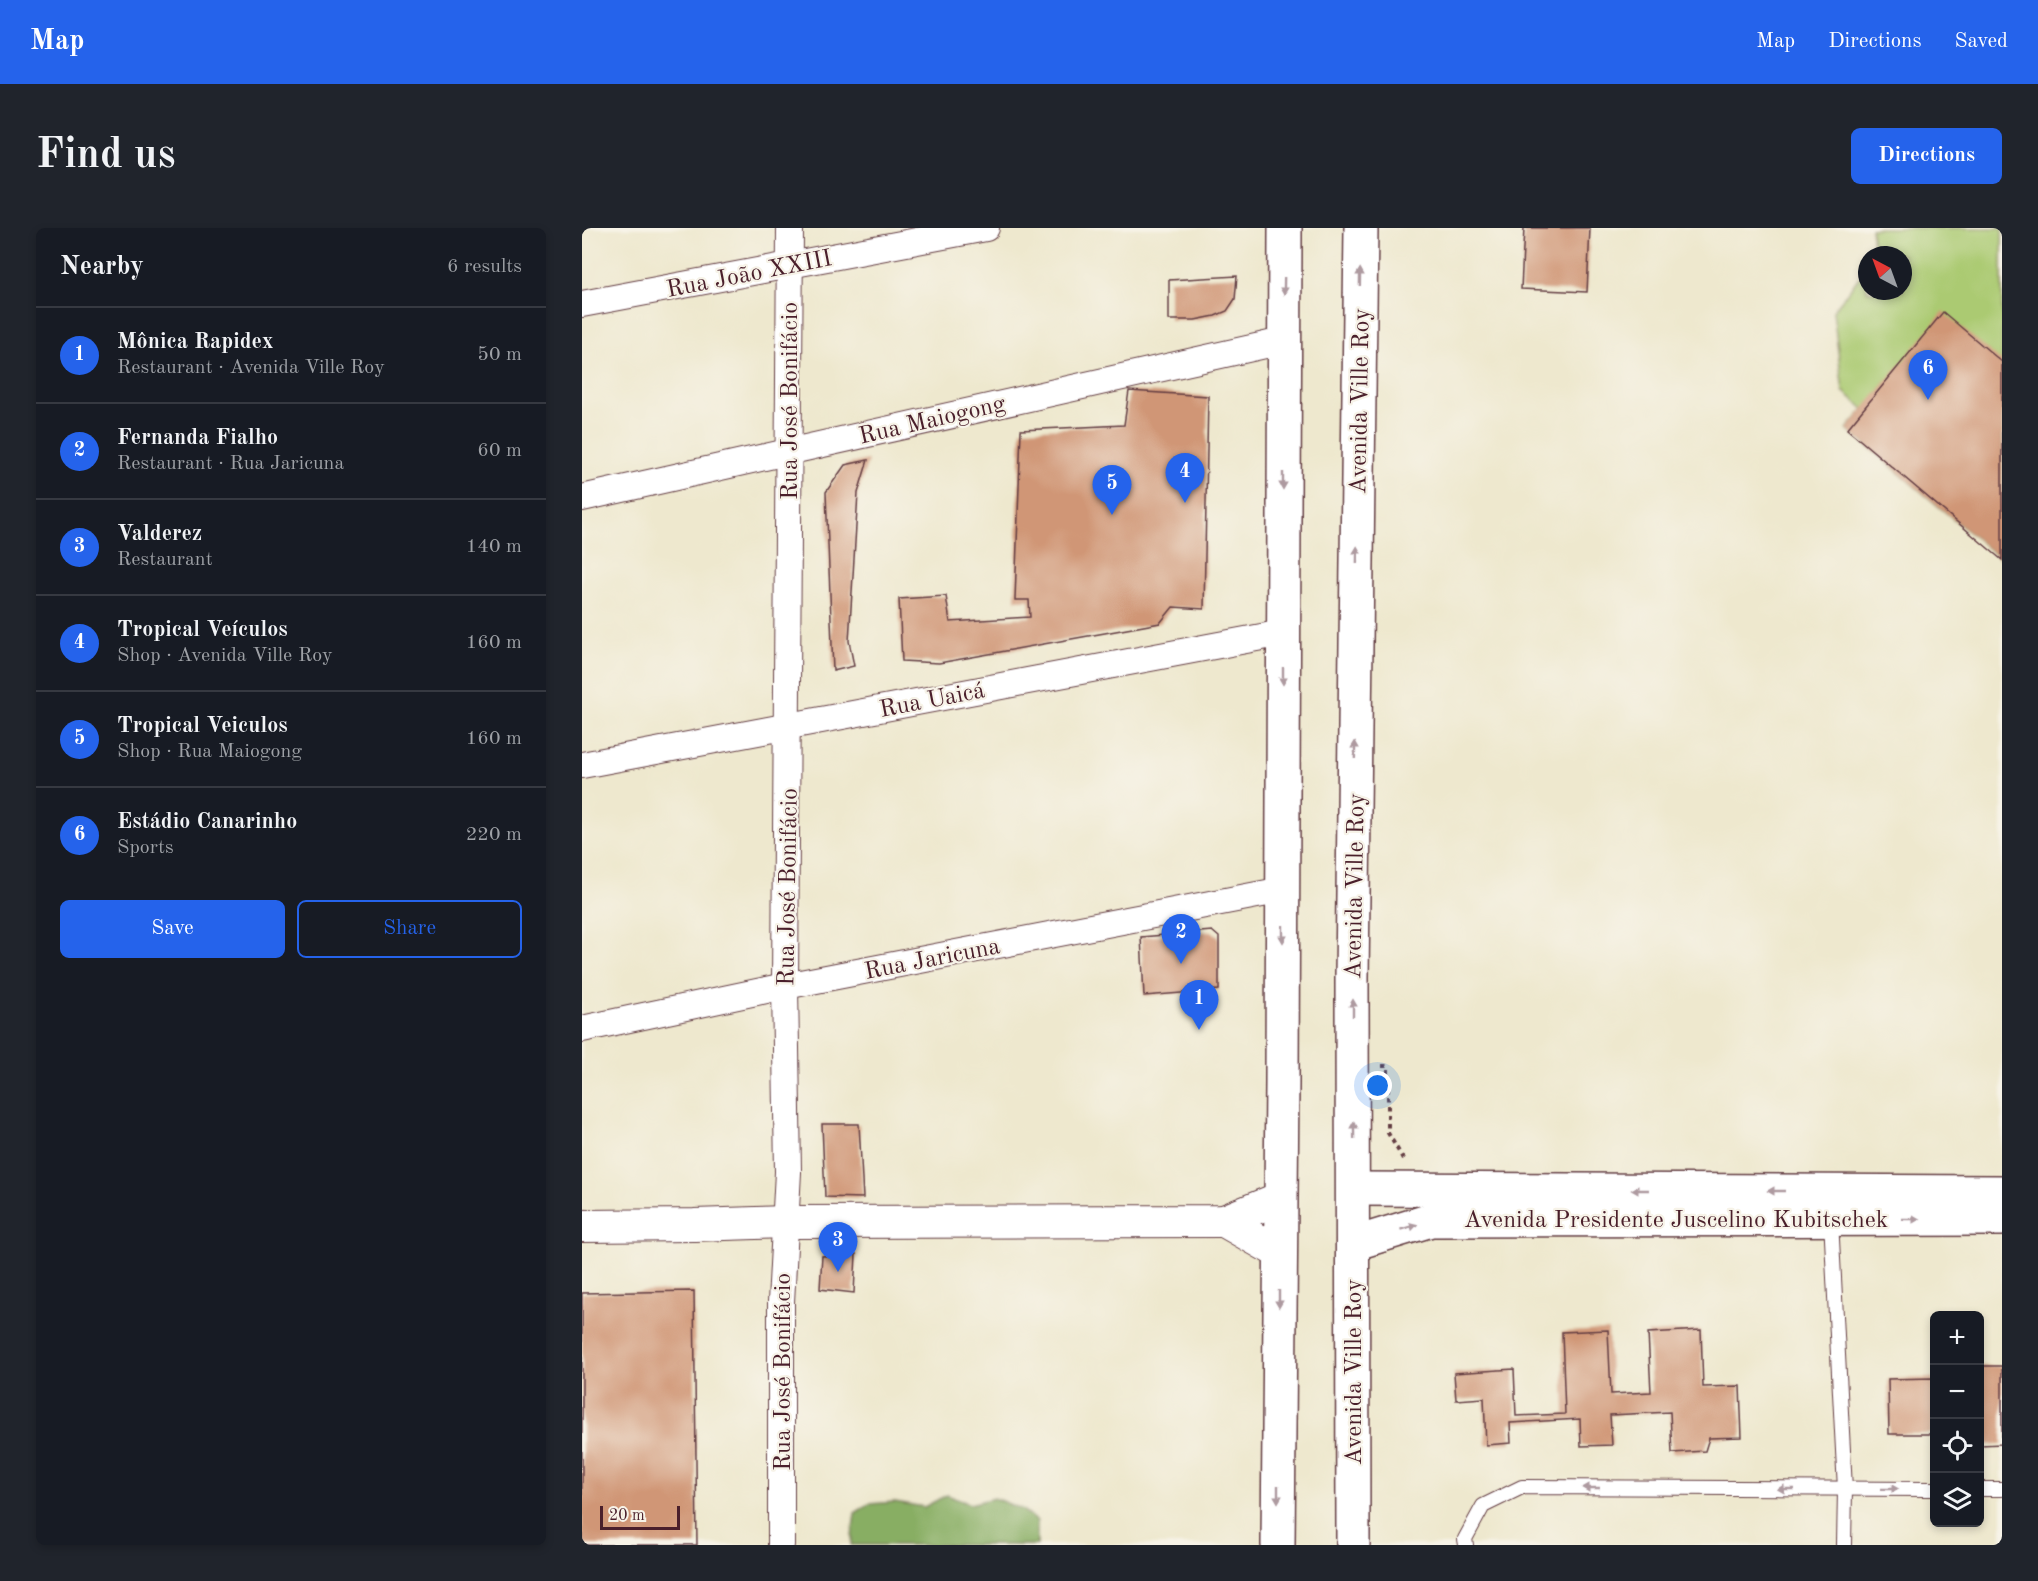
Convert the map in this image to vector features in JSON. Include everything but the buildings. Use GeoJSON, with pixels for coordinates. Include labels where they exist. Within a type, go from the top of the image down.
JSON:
{"type":"FeatureCollection","features":[{"type":"Feature","properties":{"kind":"main road"},"geometry":{"type":"LineString","coordinates":[[1278,1545],[1283,890],[1284,228]]}},
{"type":"Feature","properties":{"kind":"main road","name":"Avenida Ville Roy"},"geometry":{"type":"LineString","coordinates":[[1353,1545],[1353,966],[1360,228]]}},
{"type":"Feature","properties":{"kind":"main road","name":"Avenida Presidente Juscelino Kubitschek"},"geometry":{"type":"LineString","coordinates":[[1354,1188],[1833,1205],[2002,1219]]}},
{"type":"Feature","properties":{"kind":"main road","name":"Avenida Presidente Juscelino Kubitschek"},"geometry":{"type":"LineString","coordinates":[[1353,1244],[1431,1220],[1833,1205],[2002,1192]]}},
{"type":"Feature","properties":{"kind":"street","name":"Rua José Bonifácio"},"geometry":{"type":"LineString","coordinates":[[782,1545],[781,1302],[788,1172],[785,986],[790,228]]}},
{"type":"Feature","properties":{"kind":"street","name":"Rua João XXIII"},"geometry":{"type":"LineString","coordinates":[[582,304],[986,228]]}},
{"type":"Feature","properties":{"kind":"street","name":"Rua Maiogong"},"geometry":{"type":"LineString","coordinates":[[582,498],[1283,341]]}},
{"type":"Feature","properties":{"kind":"street","name":"Rua Uaicá"},"geometry":{"type":"LineString","coordinates":[[582,765],[1283,633]]}},
{"type":"Feature","properties":{"kind":"street","name":"Rua Jaricuna"},"geometry":{"type":"LineString","coordinates":[[582,1029],[785,986],[1283,890]]}},
{"type":"Feature","properties":{"kind":"street"},"geometry":{"type":"LineString","coordinates":[[582,1226],[693,1226],[785,1222],[1224,1221],[1280,1198]]}},
{"type":"Feature","properties":{"kind":"street"},"geometry":{"type":"LineString","coordinates":[[1224,1221],[1280,1253]]}},
{"type":"Feature","properties":{"kind":"lane"},"geometry":{"type":"LineString","coordinates":[[1833,1205],[1845,1490],[1844,1545]]}},
{"type":"Feature","properties":{"kind":"lane"},"geometry":{"type":"LineString","coordinates":[[1467,1545],[1465,1539],[1483,1506],[1522,1487],[1930,1489]]}},
{"type":"Feature","properties":{"kind":"lane"},"geometry":{"type":"LineString","coordinates":[[1984,1489],[2002,1489]]}},
{"type":"Feature","properties":{"kind":"green space"},"geometry":{"type":"Polygon","coordinates":[[[1871,228],[2002,228],[2002,560],[1847,429],[1864,409],[1843,391],[1833,311],[1858,279],[1858,300],[1912,300],[1912,246],[1873,246],[1871,228]]]}},
{"type":"Feature","properties":{"kind":"green space"},"geometry":{"type":"Polygon","coordinates":[[[947,1495],[970,1504],[994,1498],[1021,1509],[1037,1521],[1037,1545],[851,1545],[855,1513],[869,1504],[895,1502],[924,1507],[947,1495]]]}},
{"type":"Feature","properties":{"kind":"place","name":"Estádio Canarinho"},"geometry":{"type":"Point","coordinates":[1928,400]}},
{"type":"Feature","properties":{"kind":"place","name":"Tropical Veículos"},"geometry":{"type":"Point","coordinates":[1185,503]}},
{"type":"Feature","properties":{"kind":"place","name":"Tropical Veiculos"},"geometry":{"type":"Point","coordinates":[1112,515]}},
{"type":"Feature","properties":{"kind":"place","name":"Fernanda Fialho"},"geometry":{"type":"Point","coordinates":[1181,964]}},
{"type":"Feature","properties":{"kind":"place","name":"Mônica Rapidex"},"geometry":{"type":"Point","coordinates":[1199,1030]}},
{"type":"Feature","properties":{"kind":"place","name":"Valderez"},"geometry":{"type":"Point","coordinates":[838,1272]}}]}
